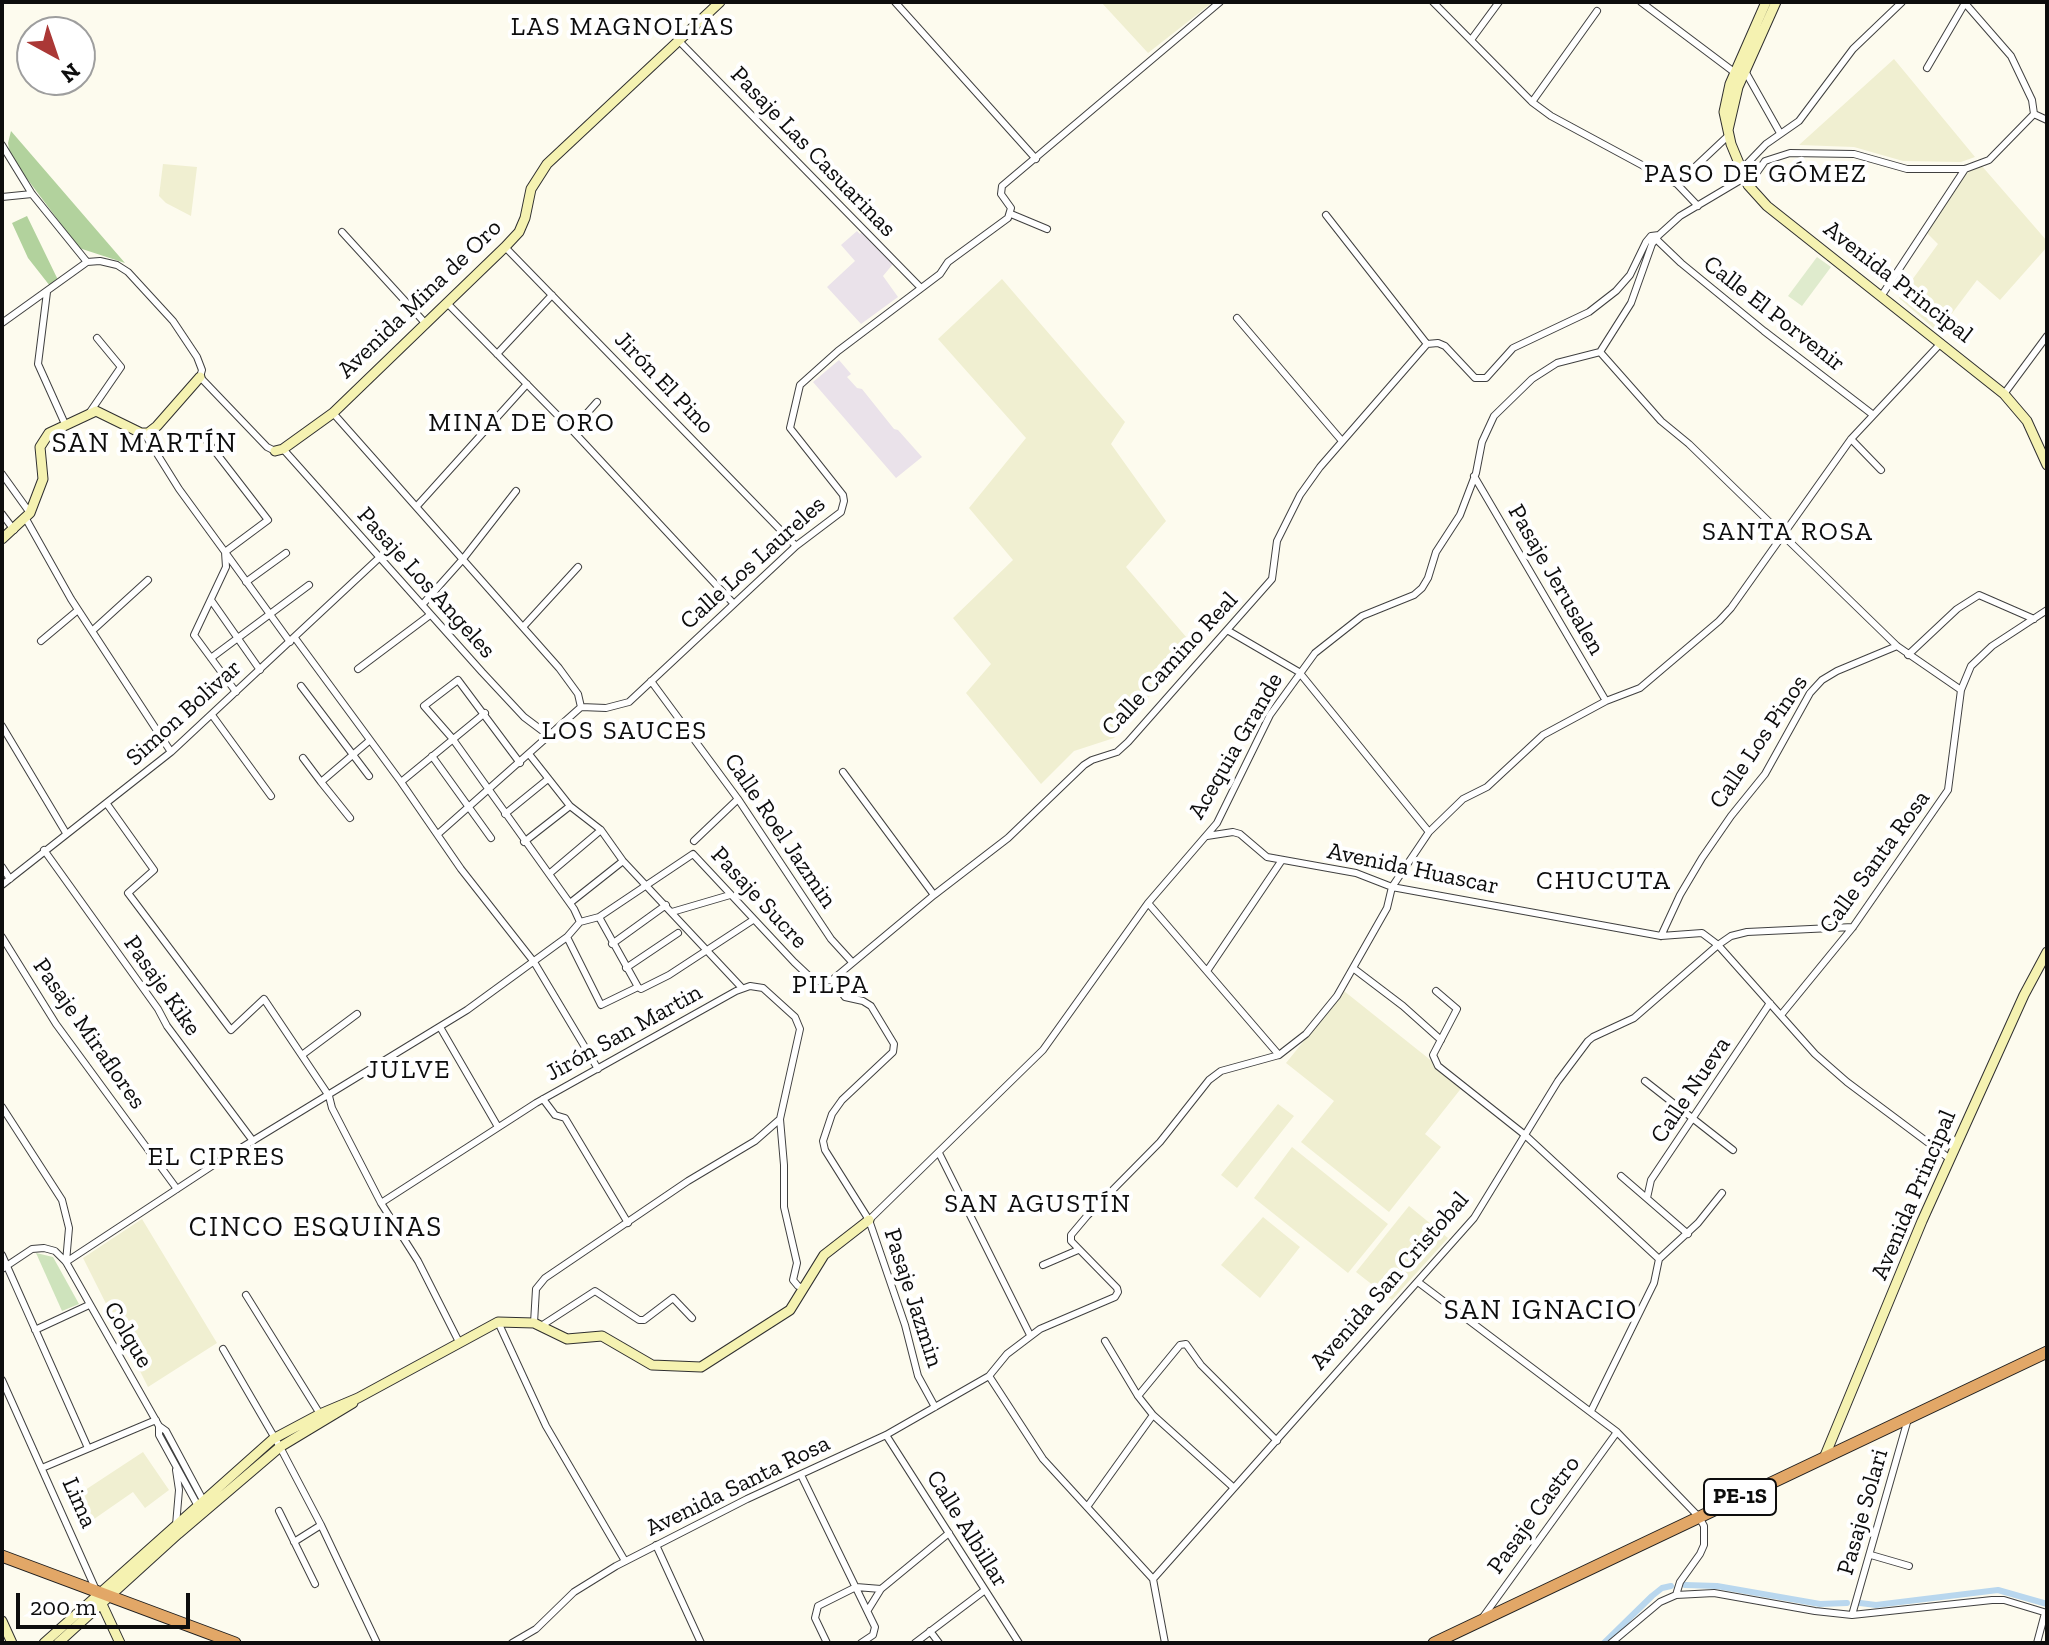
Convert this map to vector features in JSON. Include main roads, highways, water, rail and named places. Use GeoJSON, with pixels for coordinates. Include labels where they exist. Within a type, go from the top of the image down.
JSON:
{"type":"FeatureCollection","features":[{"type":"Feature","properties":{"kind":"highway","name":"PE-1S"},"geometry":{"type":"LineString","coordinates":[[1434,1643],[2047,1352]]}},
{"type":"Feature","properties":{"kind":"highway"},"geometry":{"type":"LineString","coordinates":[[2,1556],[102,1597],[232,1642]]}},
{"type":"Feature","properties":{"kind":"waterway"},"geometry":{"type":"LineString","coordinates":[[1685,1585],[1717,1586],[1820,1604],[1847,1603]]}},
{"type":"Feature","properties":{"kind":"waterway"},"geometry":{"type":"LineString","coordinates":[[1604,1643],[1652,1596],[1662,1588],[1671,1586]]}},
{"type":"Feature","properties":{"kind":"waterway"},"geometry":{"type":"LineString","coordinates":[[1860,1603],[1876,1605],[1998,1590],[2047,1604]]}},
{"type":"Feature","properties":{"kind":"district","name":"LAS MAGNOLIAS"},"geometry":{"type":"Point","coordinates":[623,28]}},
{"type":"Feature","properties":{"kind":"district","name":"PASO DE GÓMEZ"},"geometry":{"type":"Point","coordinates":[1756,175]}},
{"type":"Feature","properties":{"kind":"district","name":"MINA DE ORO"},"geometry":{"type":"Point","coordinates":[522,424]}},
{"type":"Feature","properties":{"kind":"district","name":"SAN MARTÍN"},"geometry":{"type":"Point","coordinates":[145,444]}},
{"type":"Feature","properties":{"kind":"district","name":"SANTA ROSA"},"geometry":{"type":"Point","coordinates":[1788,533]}},
{"type":"Feature","properties":{"kind":"district","name":"LOS SAUCES"},"geometry":{"type":"Point","coordinates":[625,732]}},
{"type":"Feature","properties":{"kind":"district","name":"CHUCUTA"},"geometry":{"type":"Point","coordinates":[1604,882]}},
{"type":"Feature","properties":{"kind":"district","name":"PILPA"},"geometry":{"type":"Point","coordinates":[831,986]}},
{"type":"Feature","properties":{"kind":"district","name":"JULVE"},"geometry":{"type":"Point","coordinates":[409,1071]}},
{"type":"Feature","properties":{"kind":"district","name":"EL CIPRES"},"geometry":{"type":"Point","coordinates":[217,1158]}},
{"type":"Feature","properties":{"kind":"district","name":"SAN AGUSTÍN"},"geometry":{"type":"Point","coordinates":[1038,1205]}},
{"type":"Feature","properties":{"kind":"district","name":"CINCO ESQUINAS"},"geometry":{"type":"Point","coordinates":[316,1228]}},
{"type":"Feature","properties":{"kind":"district","name":"SAN IGNACIO"},"geometry":{"type":"Point","coordinates":[1541,1311]}}]}
